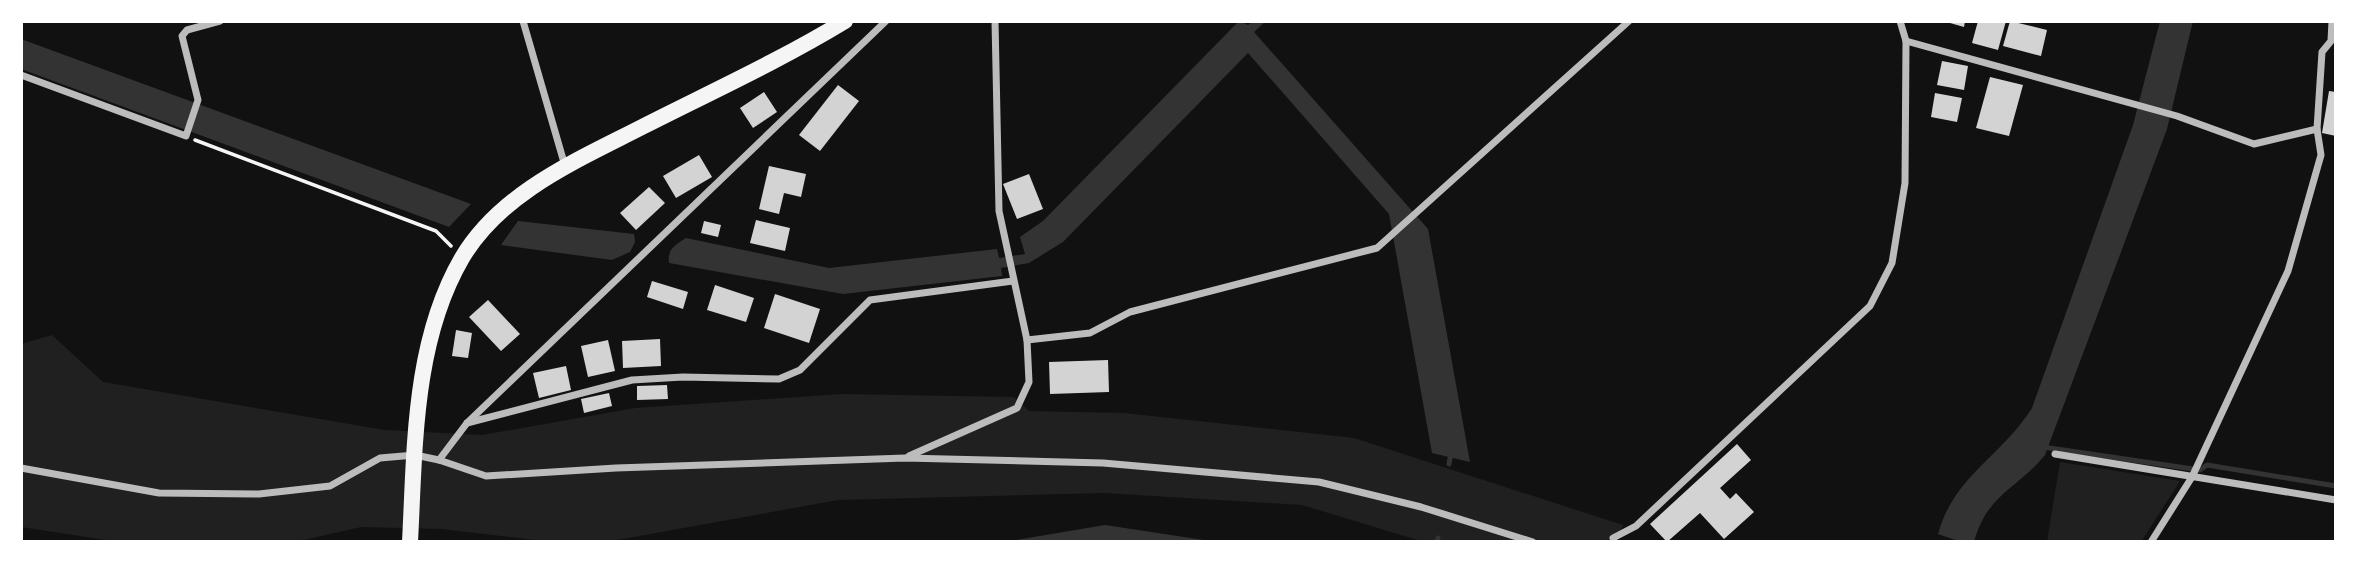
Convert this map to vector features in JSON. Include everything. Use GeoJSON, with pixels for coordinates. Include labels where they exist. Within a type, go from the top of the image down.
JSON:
{"type":"FeatureCollection","features":[{"type":"Feature","properties":{"kind":"highway"},"geometry":{"type":"LineString","coordinates":[[410,542],[413,478],[424,369],[438,314],[463,257],[505,206],[566,166],[845,21]]}},
{"type":"Feature","properties":{"kind":"street"},"geometry":{"type":"LineString","coordinates":[[21,75],[186,136],[198,100],[182,36],[187,30],[220,21]]}},
{"type":"Feature","properties":{"kind":"street"},"geometry":{"type":"LineString","coordinates":[[523,21],[566,166]]}},
{"type":"Feature","properties":{"kind":"street"},"geometry":{"type":"LineString","coordinates":[[439,460],[467,424],[886,21]]}},
{"type":"Feature","properties":{"kind":"street"},"geometry":{"type":"LineString","coordinates":[[905,458],[1017,408],[1030,382],[1027,340],[999,211],[996,21]]}},
{"type":"Feature","properties":{"kind":"street"},"geometry":{"type":"LineString","coordinates":[[1027,340],[1090,333],[1130,312],[1377,248],[1629,21]]}},
{"type":"Feature","properties":{"kind":"street"},"geometry":{"type":"LineString","coordinates":[[1613,538],[1636,526],[1870,306],[1892,262],[1905,183],[1906,41],[1900,21]]}},
{"type":"Feature","properties":{"kind":"street"},"geometry":{"type":"LineString","coordinates":[[2151,542],[2192,477],[2288,271],[2321,155],[2317,129],[2322,52],[2333,42],[2332,21]]}},
{"type":"Feature","properties":{"kind":"street"},"geometry":{"type":"LineString","coordinates":[[1906,41],[2177,116],[2254,144],[2317,129]]}},
{"type":"Feature","properties":{"kind":"street"},"geometry":{"type":"LineString","coordinates":[[467,424],[632,380],[683,377],[779,379],[800,370],[870,300],[1013,281]]}},
{"type":"Feature","properties":{"kind":"street"},"geometry":{"type":"LineString","coordinates":[[2055,454],[2336,500]]}},
{"type":"Feature","properties":{"kind":"street"},"geometry":{"type":"LineString","coordinates":[[21,468],[159,493],[259,494],[330,486],[380,458],[415,455],[486,476],[616,468],[905,458],[1103,463],[1319,482],[1421,506],[1533,542]]}},
{"type":"Feature","properties":{"kind":"path"},"geometry":{"type":"LineString","coordinates":[[186,136],[436,231],[463,257]]}},
{"type":"Feature","properties":{"kind":"shaded area"},"geometry":{"type":"Polygon","coordinates":[[[1239,21],[1248,25],[1253,21],[1266,21],[1254,32],[1428,229],[1470,462],[1432,453],[1389,214],[1248,53],[1063,242],[1029,263],[1001,268],[1002,276],[843,294],[669,263],[675,245],[686,238],[829,268],[997,249],[999,258],[1025,254],[1020,237],[1043,221],[1239,21]]]}},
{"type":"Feature","properties":{"kind":"shaded area"},"geometry":{"type":"Polygon","coordinates":[[[2160,21],[2193,21],[2167,129],[2045,455],[1986,513],[1974,542],[1961,542],[1938,534],[1945,514],[1966,482],[2006,441],[2032,408],[2133,125],[2160,21]]]}},
{"type":"Feature","properties":{"kind":"shaded area"},"geometry":{"type":"Polygon","coordinates":[[[21,39],[471,204],[449,227],[21,69],[21,39]]]}},
{"type":"Feature","properties":{"kind":"shaded area"},"geometry":{"type":"Polygon","coordinates":[[[518,221],[634,234],[635,242],[630,252],[612,260],[501,245],[518,221]]]}},
{"type":"Feature","properties":{"kind":"shaded area"},"geometry":{"type":"Polygon","coordinates":[[[52,335],[103,382],[385,430],[482,435],[635,408],[842,394],[1014,397],[1029,411],[1124,413],[1354,438],[1623,525],[1617,542],[1424,542],[1302,505],[1104,493],[838,500],[606,542],[553,542],[442,529],[361,527],[295,542],[119,542],[21,527],[21,344],[52,335]]]}},
{"type":"Feature","properties":{"kind":"shaded area"},"geometry":{"type":"Polygon","coordinates":[[[2060,462],[2180,481],[2141,542],[2047,542],[2060,462]]]}},
{"type":"Feature","properties":{"kind":"shaded area"},"geometry":{"type":"Polygon","coordinates":[[[1105,525],[1217,542],[1004,542],[1105,525]]]}},
{"type":"Feature","properties":{"kind":"building"},"geometry":{"type":"Polygon","coordinates":[[[1943,21],[1965,21],[1964,27],[1943,21]]]}},
{"type":"Feature","properties":{"kind":"building"},"geometry":{"type":"Polygon","coordinates":[[[1978,21],[2006,21],[1998,50],[1972,43],[1978,21]]]}},
{"type":"Feature","properties":{"kind":"building"},"geometry":{"type":"Polygon","coordinates":[[[2010,21],[2047,30],[2041,56],[2003,46],[2010,21]]]}},
{"type":"Feature","properties":{"kind":"building"},"geometry":{"type":"Polygon","coordinates":[[[1942,61],[1968,66],[1964,90],[1937,85],[1942,61]]]}},
{"type":"Feature","properties":{"kind":"building"},"geometry":{"type":"Polygon","coordinates":[[[1990,77],[2023,85],[2009,136],[1976,128],[1990,77]]]}},
{"type":"Feature","properties":{"kind":"building"},"geometry":{"type":"Polygon","coordinates":[[[838,85],[859,101],[820,151],[799,135],[838,85]]]}},
{"type":"Feature","properties":{"kind":"building"},"geometry":{"type":"Polygon","coordinates":[[[2329,91],[2336,92],[2336,136],[2322,133],[2329,91]]]}},
{"type":"Feature","properties":{"kind":"building"},"geometry":{"type":"Polygon","coordinates":[[[764,92],[777,112],[753,128],[740,108],[764,92]]]}},
{"type":"Feature","properties":{"kind":"building"},"geometry":{"type":"Polygon","coordinates":[[[1935,93],[1962,98],[1957,122],[1931,117],[1935,93]]]}},
{"type":"Feature","properties":{"kind":"building"},"geometry":{"type":"Polygon","coordinates":[[[699,155],[712,177],[676,198],[663,176],[699,155]]]}},
{"type":"Feature","properties":{"kind":"building"},"geometry":{"type":"Polygon","coordinates":[[[769,166],[806,174],[801,197],[784,193],[779,214],[759,209],[769,166]]]}},
{"type":"Feature","properties":{"kind":"building"},"geometry":{"type":"Polygon","coordinates":[[[1029,174],[1043,209],[1017,219],[1003,184],[1029,174]]]}},
{"type":"Feature","properties":{"kind":"building"},"geometry":{"type":"Polygon","coordinates":[[[649,187],[665,203],[636,230],[620,213],[649,187]]]}},
{"type":"Feature","properties":{"kind":"building"},"geometry":{"type":"Polygon","coordinates":[[[756,220],[790,228],[785,251],[750,243],[756,220]]]}},
{"type":"Feature","properties":{"kind":"building"},"geometry":{"type":"Polygon","coordinates":[[[704,221],[721,225],[718,237],[701,233],[704,221]]]}},
{"type":"Feature","properties":{"kind":"building"},"geometry":{"type":"Polygon","coordinates":[[[652,281],[688,292],[683,309],[647,297],[652,281]]]}},
{"type":"Feature","properties":{"kind":"building"},"geometry":{"type":"Polygon","coordinates":[[[715,285],[754,298],[746,322],[707,310],[715,285]]]}},
{"type":"Feature","properties":{"kind":"building"},"geometry":{"type":"Polygon","coordinates":[[[775,294],[820,309],[809,343],[764,328],[775,294]]]}},
{"type":"Feature","properties":{"kind":"building"},"geometry":{"type":"Polygon","coordinates":[[[488,300],[520,334],[501,351],[469,317],[488,300]]]}},
{"type":"Feature","properties":{"kind":"building"},"geometry":{"type":"Polygon","coordinates":[[[456,330],[472,333],[468,358],[452,356],[456,330]]]}},
{"type":"Feature","properties":{"kind":"building"},"geometry":{"type":"Polygon","coordinates":[[[660,339],[661,366],[623,368],[622,341],[660,339]]]}},
{"type":"Feature","properties":{"kind":"building"},"geometry":{"type":"Polygon","coordinates":[[[608,340],[615,371],[588,377],[581,346],[608,340]]]}},
{"type":"Feature","properties":{"kind":"building"},"geometry":{"type":"Polygon","coordinates":[[[1108,360],[1109,392],[1050,394],[1049,362],[1108,360]]]}},
{"type":"Feature","properties":{"kind":"building"},"geometry":{"type":"Polygon","coordinates":[[[566,366],[571,390],[539,398],[533,373],[566,366]]]}},
{"type":"Feature","properties":{"kind":"building"},"geometry":{"type":"Polygon","coordinates":[[[667,385],[668,399],[637,400],[637,386],[667,385]]]}},
{"type":"Feature","properties":{"kind":"building"},"geometry":{"type":"Polygon","coordinates":[[[609,393],[612,406],[584,413],[581,399],[609,393]]]}},
{"type":"Feature","properties":{"kind":"building"},"geometry":{"type":"Polygon","coordinates":[[[1737,444],[1751,460],[1720,488],[1730,499],[1736,493],[1754,512],[1724,539],[1700,513],[1667,542],[1650,524],[1737,444]]]}},
{"type":"Feature","properties":{"kind":"waterway"},"geometry":{"type":"LineString","coordinates":[[2043,447],[2200,470],[2207,465],[2336,486]]}},
{"type":"Feature","properties":{"kind":"waterway"},"geometry":{"type":"LineString","coordinates":[[1449,464],[1451,453]]}},
{"type":"Feature","properties":{"kind":"waterway"},"geometry":{"type":"LineString","coordinates":[[1437,542],[1438,538]]}}]}
